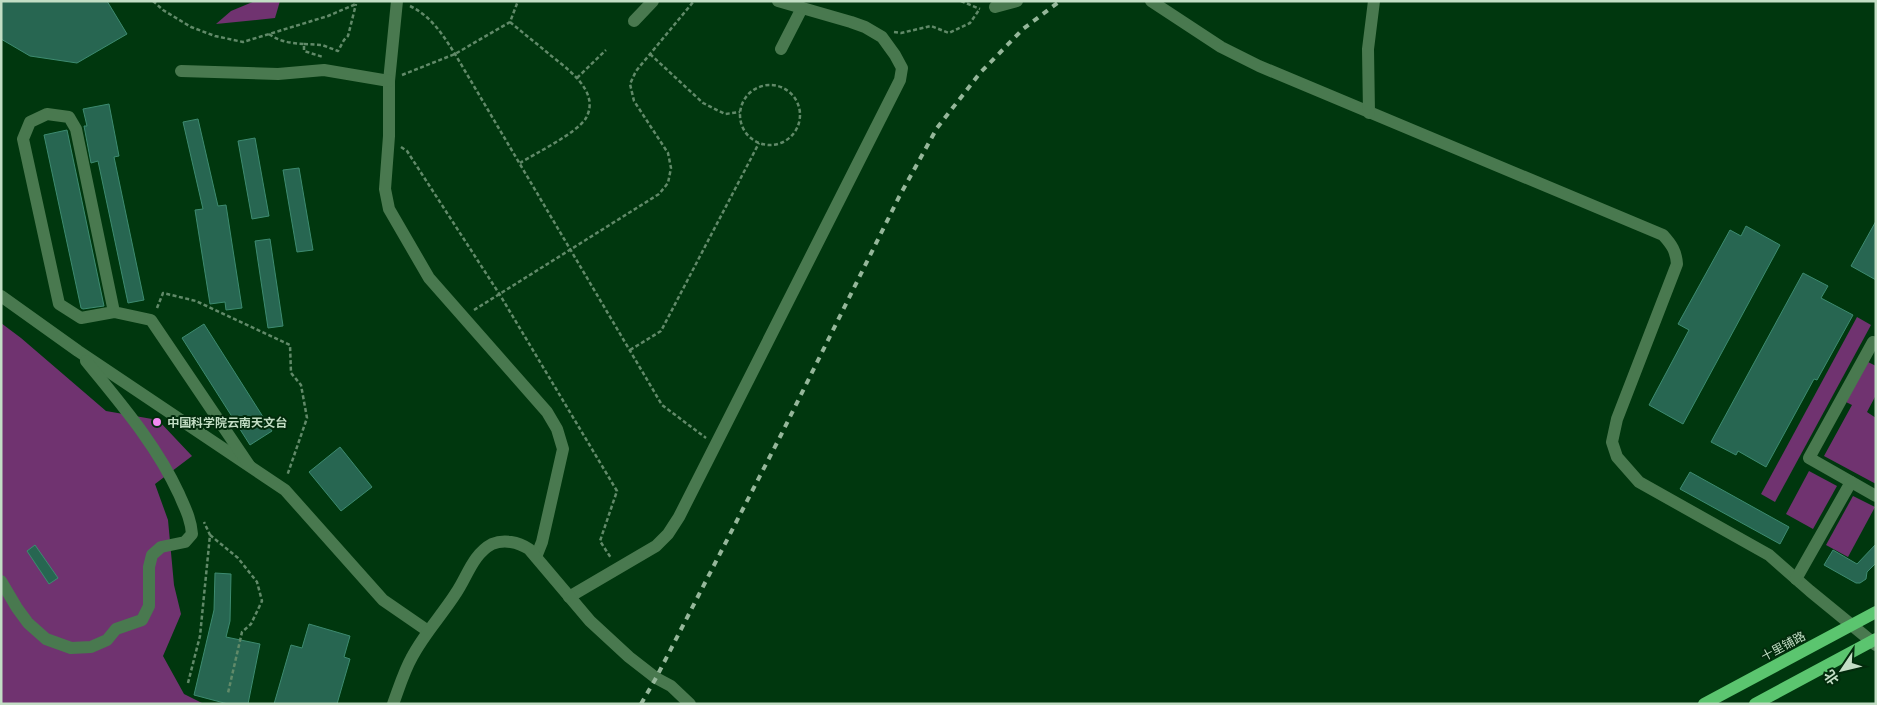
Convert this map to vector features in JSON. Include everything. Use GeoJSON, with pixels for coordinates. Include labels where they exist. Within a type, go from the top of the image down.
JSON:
{"type":"FeatureCollection","features":[{"type":"Feature","properties":{"kind":"main road","name":"十里铺路"},"geometry":{"type":"LineString","coordinates":[[1704,704],[1876,612]]}},
{"type":"Feature","properties":{"kind":"main road"},"geometry":{"type":"LineString","coordinates":[[1755,704],[1874,642]]}},
{"type":"Feature","properties":{"kind":"street"},"geometry":{"type":"LineString","coordinates":[[634,22],[653,1]]}},
{"type":"Feature","properties":{"kind":"street"},"geometry":{"type":"LineString","coordinates":[[569,598],[656,546],[668,534],[679,517],[900,80],[902,68],[882,37],[865,27],[778,1]]}},
{"type":"Feature","properties":{"kind":"street"},"geometry":{"type":"LineString","coordinates":[[995,6],[1017,1]]}},
{"type":"Feature","properties":{"kind":"street"},"geometry":{"type":"LineString","coordinates":[[1151,1],[1221,46],[1259,66],[1663,235],[1674,247],[1677,255],[1677,264],[1617,419],[1612,442],[1617,457],[1639,482],[1769,554],[1796,579],[1874,642]]}},
{"type":"Feature","properties":{"kind":"street"},"geometry":{"type":"LineString","coordinates":[[1369,113],[1368,49],[1374,1]]}},
{"type":"Feature","properties":{"kind":"street"},"geometry":{"type":"LineString","coordinates":[[401,3],[389,81],[389,136],[384,189],[389,208],[430,278],[462,317],[547,412],[557,429],[563,449],[542,542],[536,557]]}},
{"type":"Feature","properties":{"kind":"street"},"geometry":{"type":"LineString","coordinates":[[781,49],[802,8]]}},
{"type":"Feature","properties":{"kind":"street"},"geometry":{"type":"LineString","coordinates":[[181,71],[278,74],[324,70],[389,81]]}},
{"type":"Feature","properties":{"kind":"street"},"geometry":{"type":"LineString","coordinates":[[114,312],[76,129],[69,117],[46,114],[30,122],[23,139],[59,304],[81,318],[114,312],[151,320],[249,465]]}},
{"type":"Feature","properties":{"kind":"street"},"geometry":{"type":"LineString","coordinates":[[1,296],[78,351],[286,490],[383,600],[428,631]]}},
{"type":"Feature","properties":{"kind":"street"},"geometry":{"type":"LineString","coordinates":[[1876,344],[1873,342],[1809,458],[1876,496]]}},
{"type":"Feature","properties":{"kind":"street"},"geometry":{"type":"LineString","coordinates":[[1,580],[28,623],[46,639],[71,648],[91,647],[108,640],[116,629],[142,620],[149,606],[149,567],[152,555],[161,547],[185,542],[192,534],[191,520],[167,468],[130,415],[78,351]]}},
{"type":"Feature","properties":{"kind":"street"},"geometry":{"type":"LineString","coordinates":[[1796,579],[1851,482]]}},
{"type":"Feature","properties":{"kind":"street"},"geometry":{"type":"LineString","coordinates":[[394,704],[411,658],[456,593],[476,557],[483,550],[500,542],[522,544],[529,549],[590,621],[629,657],[656,678],[671,686],[690,704]]}},
{"type":"Feature","properties":{"kind":"path"},"geometry":{"type":"LineString","coordinates":[[153,1],[163,10],[191,27],[215,36],[243,42],[269,34],[328,16],[356,4],[348,36],[338,51],[322,45],[283,41],[269,34]]}},
{"type":"Feature","properties":{"kind":"path"},"geometry":{"type":"LineString","coordinates":[[389,81],[455,54],[510,22],[518,1]]}},
{"type":"Feature","properties":{"kind":"path"},"geometry":{"type":"LineString","coordinates":[[462,317],[659,194],[668,183],[671,168],[668,153],[634,100],[630,84],[636,71],[694,1]]}},
{"type":"Feature","properties":{"kind":"path"},"geometry":{"type":"LineString","coordinates":[[961,1],[979,10],[995,6]]}},
{"type":"Feature","properties":{"kind":"path"},"geometry":{"type":"LineString","coordinates":[[401,3],[418,10],[438,28],[455,54],[662,405],[715,445]]}},
{"type":"Feature","properties":{"kind":"path"},"geometry":{"type":"LineString","coordinates":[[882,37],[893,32],[901,33],[931,26],[949,33],[970,23],[979,10]]}},
{"type":"Feature","properties":{"kind":"path"},"geometry":{"type":"LineString","coordinates":[[510,22],[577,78],[588,94],[590,108],[586,118],[576,129],[520,163]]}},
{"type":"Feature","properties":{"kind":"path"},"geometry":{"type":"LineString","coordinates":[[304,44],[304,51],[328,58]]}},
{"type":"Feature","properties":{"kind":"path"},"geometry":{"type":"LineString","coordinates":[[577,78],[606,50]]}},
{"type":"Feature","properties":{"kind":"path"},"geometry":{"type":"LineString","coordinates":[[650,54],[702,103],[725,114],[740,112]]}},
{"type":"Feature","properties":{"kind":"path"},"geometry":{"type":"LineString","coordinates":[[764,85],[774,85],[783,87],[792,93],[798,102],[800,122],[796,132],[788,140],[769,146],[758,143],[750,138],[744,130],[740,112],[742,102],[755,88],[764,85]]}},
{"type":"Feature","properties":{"kind":"path"},"geometry":{"type":"LineString","coordinates":[[389,136],[407,151],[500,295],[617,491],[600,541],[618,570]]}},
{"type":"Feature","properties":{"kind":"path"},"geometry":{"type":"LineString","coordinates":[[630,350],[661,331],[758,143]]}},
{"type":"Feature","properties":{"kind":"path"},"geometry":{"type":"LineString","coordinates":[[151,320],[163,293],[196,301],[290,345],[291,373],[301,385],[307,418],[288,469],[286,490]]}},
{"type":"Feature","properties":{"kind":"path"},"geometry":{"type":"LineString","coordinates":[[202,518],[210,535],[238,558],[257,582],[262,601],[251,624],[242,632],[228,693]]}},
{"type":"Feature","properties":{"kind":"path"},"geometry":{"type":"LineString","coordinates":[[188,683],[200,636],[210,535]]}},
{"type":"Feature","properties":{"kind":"shaded area"},"geometry":{"type":"Polygon","coordinates":[[[255,1],[280,1],[275,18],[216,24],[231,11],[255,1]]]}},
{"type":"Feature","properties":{"kind":"shaded area"},"geometry":{"type":"Polygon","coordinates":[[[1857,317],[1871,325],[1775,502],[1761,494],[1857,317]]]}},
{"type":"Feature","properties":{"kind":"shaded area"},"geometry":{"type":"Polygon","coordinates":[[[1,323],[106,411],[158,420],[192,456],[155,484],[168,520],[174,585],[181,614],[163,656],[184,694],[204,704],[1,704],[1,323]]]}},
{"type":"Feature","properties":{"kind":"shaded area"},"geometry":{"type":"Polygon","coordinates":[[[1868,362],[1876,366],[1876,395],[1867,412],[1876,418],[1876,484],[1824,456],[1852,405],[1846,402],[1868,362]]]}},
{"type":"Feature","properties":{"kind":"shaded area"},"geometry":{"type":"Polygon","coordinates":[[[1809,471],[1837,486],[1813,529],[1786,514],[1809,471]]]}},
{"type":"Feature","properties":{"kind":"shaded area"},"geometry":{"type":"Polygon","coordinates":[[[1853,496],[1875,507],[1848,557],[1826,545],[1853,496]]]}},
{"type":"Feature","properties":{"kind":"building"},"geometry":{"type":"Polygon","coordinates":[[[1,1],[107,1],[127,34],[77,63],[30,56],[1,39],[1,1]]]}},
{"type":"Feature","properties":{"kind":"building"},"geometry":{"type":"Polygon","coordinates":[[[109,104],[119,156],[114,157],[144,300],[128,303],[98,161],[91,163],[84,126],[87,126],[83,109],[109,104]]]}},
{"type":"Feature","properties":{"kind":"building"},"geometry":{"type":"Polygon","coordinates":[[[198,119],[218,206],[226,205],[242,308],[226,310],[225,302],[210,304],[195,210],[203,209],[183,122],[198,119]]]}},
{"type":"Feature","properties":{"kind":"building"},"geometry":{"type":"Polygon","coordinates":[[[67,130],[104,306],[81,308],[44,135],[67,130]]]}},
{"type":"Feature","properties":{"kind":"building"},"geometry":{"type":"Polygon","coordinates":[[[255,138],[269,216],[252,219],[238,141],[255,138]]]}},
{"type":"Feature","properties":{"kind":"building"},"geometry":{"type":"Polygon","coordinates":[[[299,168],[313,250],[297,252],[283,170],[299,168]]]}},
{"type":"Feature","properties":{"kind":"building"},"geometry":{"type":"Polygon","coordinates":[[[1876,221],[1876,280],[1851,266],[1876,221]]]}},
{"type":"Feature","properties":{"kind":"building"},"geometry":{"type":"Polygon","coordinates":[[[1746,226],[1780,245],[1683,424],[1649,405],[1689,330],[1678,324],[1730,230],[1741,236],[1746,226]]]}},
{"type":"Feature","properties":{"kind":"building"},"geometry":{"type":"Polygon","coordinates":[[[270,239],[283,326],[268,328],[255,241],[270,239]]]}},
{"type":"Feature","properties":{"kind":"building"},"geometry":{"type":"Polygon","coordinates":[[[1803,273],[1828,286],[1821,298],[1853,315],[1817,380],[1814,379],[1766,467],[1738,451],[1736,455],[1711,442],[1803,273]]]}},
{"type":"Feature","properties":{"kind":"building"},"geometry":{"type":"Polygon","coordinates":[[[204,324],[272,431],[250,445],[182,338],[204,324]]]}},
{"type":"Feature","properties":{"kind":"building"},"geometry":{"type":"Polygon","coordinates":[[[340,447],[372,487],[341,511],[309,472],[340,447]]]}},
{"type":"Feature","properties":{"kind":"building"},"geometry":{"type":"Polygon","coordinates":[[[1690,472],[1789,527],[1780,544],[1680,489],[1690,472]]]}},
{"type":"Feature","properties":{"kind":"building"},"geometry":{"type":"Polygon","coordinates":[[[1876,544],[1876,563],[1867,572],[1866,579],[1860,583],[1856,583],[1824,565],[1833,550],[1857,564],[1876,544]]]}},
{"type":"Feature","properties":{"kind":"building"},"geometry":{"type":"Polygon","coordinates":[[[35,545],[58,578],[49,584],[27,551],[35,545]]]}},
{"type":"Feature","properties":{"kind":"building"},"geometry":{"type":"Polygon","coordinates":[[[215,573],[231,574],[230,621],[226,637],[260,644],[248,704],[228,704],[194,695],[214,610],[215,573]]]}},
{"type":"Feature","properties":{"kind":"building"},"geometry":{"type":"Polygon","coordinates":[[[309,624],[350,636],[344,657],[350,659],[337,704],[274,704],[291,645],[302,648],[309,624]]]}},
{"type":"Feature","properties":{"kind":"railway"},"geometry":{"type":"LineString","coordinates":[[641,704],[781,435],[899,197],[937,128],[980,73],[1023,29],[1060,1]]}},
{"type":"Feature","properties":{"kind":"place","name":"中国科学院云南天文台"},"geometry":{"type":"Point","coordinates":[157,422]}}]}
